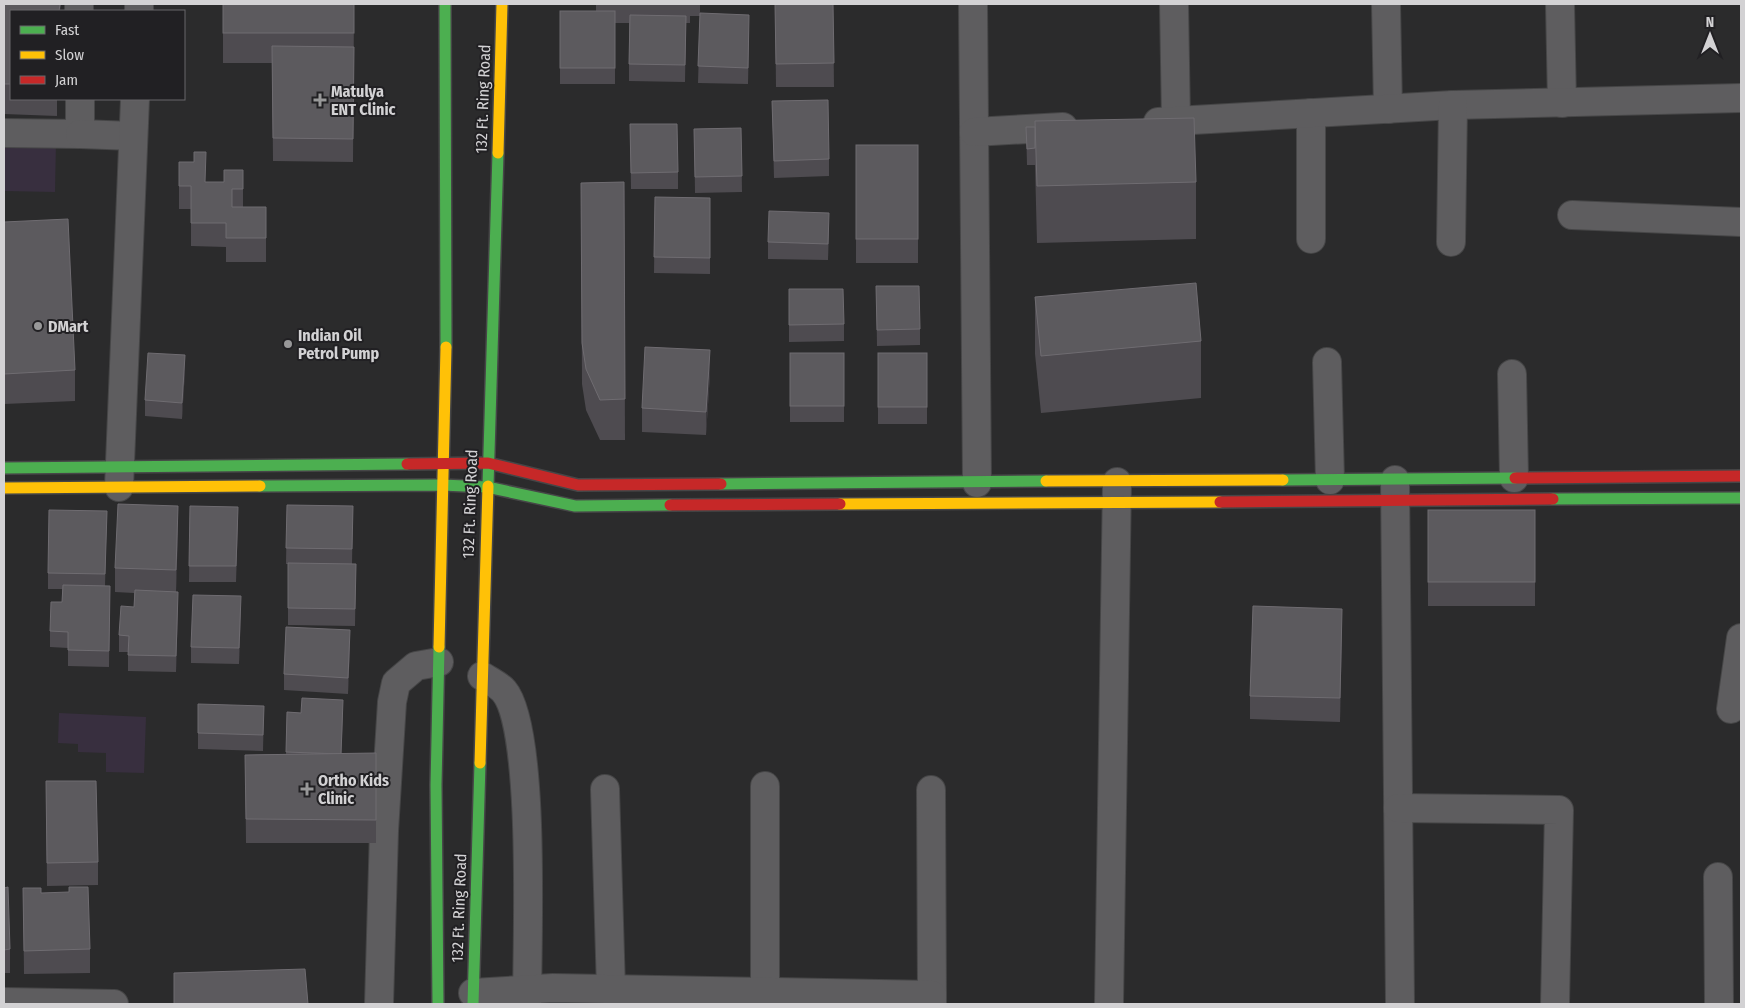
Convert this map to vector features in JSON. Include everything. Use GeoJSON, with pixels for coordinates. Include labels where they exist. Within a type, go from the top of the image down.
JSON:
{"type":"FeatureCollection","features":[{"type":"Feature","properties":{"kind":"street","name":"132 Ft. Ring Road"},"geometry":{"type":"LineString","coordinates":[[438,1004],[436,785],[446,340],[445,4]]}},
{"type":"Feature","properties":{"kind":"street","name":"132 Ft. Ring Road"},"geometry":{"type":"LineString","coordinates":[[473,999],[502,4]]}},
{"type":"Feature","properties":{"kind":"street"},"geometry":{"type":"LineString","coordinates":[[973,4],[977,483]]}},
{"type":"Feature","properties":{"kind":"street"},"geometry":{"type":"LineString","coordinates":[[1174,4],[1176,121]]}},
{"type":"Feature","properties":{"kind":"street"},"geometry":{"type":"LineString","coordinates":[[1386,4],[1388,108]]}},
{"type":"Feature","properties":{"kind":"street"},"geometry":{"type":"LineString","coordinates":[[1560,4],[1562,103]]}},
{"type":"Feature","properties":{"kind":"street"},"geometry":{"type":"LineString","coordinates":[[1137,123],[1453,105],[1741,98]]}},
{"type":"Feature","properties":{"kind":"street"},"geometry":{"type":"LineString","coordinates":[[80,100],[80,134]]}},
{"type":"Feature","properties":{"kind":"street"},"geometry":{"type":"LineString","coordinates":[[118,477],[135,100]]}},
{"type":"Feature","properties":{"kind":"street"},"geometry":{"type":"LineString","coordinates":[[1451,242],[1453,105]]}},
{"type":"Feature","properties":{"kind":"street"},"geometry":{"type":"LineString","coordinates":[[1311,113],[1311,239]]}},
{"type":"Feature","properties":{"kind":"street"},"geometry":{"type":"LineString","coordinates":[[974,132],[1089,126]]}},
{"type":"Feature","properties":{"kind":"street"},"geometry":{"type":"LineString","coordinates":[[4,133],[133,136]]}},
{"type":"Feature","properties":{"kind":"street"},"geometry":{"type":"LineString","coordinates":[[1572,214],[1741,222]]}},
{"type":"Feature","properties":{"kind":"street"},"geometry":{"type":"LineString","coordinates":[[1327,362],[1330,480]]}},
{"type":"Feature","properties":{"kind":"street"},"geometry":{"type":"LineString","coordinates":[[1512,374],[1514,478]]}},
{"type":"Feature","properties":{"kind":"street"},"geometry":{"type":"LineString","coordinates":[[4,488],[118,477],[442,463],[488,463],[578,485],[977,483],[1117,492],[1330,480],[1395,490],[1514,478],[1741,476]]}},
{"type":"Feature","properties":{"kind":"street"},"geometry":{"type":"LineString","coordinates":[[4,468],[118,477],[442,485],[487,488],[575,506],[1117,492],[1395,490],[1741,498]]}},
{"type":"Feature","properties":{"kind":"street"},"geometry":{"type":"LineString","coordinates":[[1395,490],[1400,1004]]}},
{"type":"Feature","properties":{"kind":"street"},"geometry":{"type":"LineString","coordinates":[[1109,1004],[1117,492]]}},
{"type":"Feature","properties":{"kind":"street"},"geometry":{"type":"LineString","coordinates":[[1731,709],[1741,638]]}},
{"type":"Feature","properties":{"kind":"street"},"geometry":{"type":"LineString","coordinates":[[379,1004],[384,831],[392,702],[396,683],[416,666],[439,662]]}},
{"type":"Feature","properties":{"kind":"street"},"geometry":{"type":"LineString","coordinates":[[482,676],[504,691],[518,725],[526,805],[527,997]]}},
{"type":"Feature","properties":{"kind":"street"},"geometry":{"type":"LineString","coordinates":[[765,786],[765,991]]}},
{"type":"Feature","properties":{"kind":"street"},"geometry":{"type":"LineString","coordinates":[[605,789],[611,989]]}},
{"type":"Feature","properties":{"kind":"street"},"geometry":{"type":"LineString","coordinates":[[473,999],[527,997],[611,989],[765,991],[932,999],[931,790]]}},
{"type":"Feature","properties":{"kind":"street"},"geometry":{"type":"LineString","coordinates":[[1398,808],[1559,810],[1555,1004]]}},
{"type":"Feature","properties":{"kind":"street"},"geometry":{"type":"LineString","coordinates":[[1718,876],[1719,1004]]}},
{"type":"Feature","properties":{"kind":"street"},"geometry":{"type":"LineString","coordinates":[[4,1002],[114,1004]]}},
{"type":"Feature","properties":{"kind":"shaded area"},"geometry":{"type":"Polygon","coordinates":[[[4,141],[56,142],[55,192],[4,191],[4,141]]]}},
{"type":"Feature","properties":{"kind":"shaded area"},"geometry":{"type":"Polygon","coordinates":[[[59,713],[146,717],[144,773],[106,772],[106,753],[78,752],[78,744],[58,743],[59,713]]]}},
{"type":"Feature","properties":{"kind":"building"},"geometry":{"type":"Polygon","coordinates":[[[4,4],[60,4],[59,10],[10,10],[10,84],[4,84],[4,4]]]}},
{"type":"Feature","properties":{"kind":"building"},"geometry":{"type":"Polygon","coordinates":[[[223,4],[354,4],[354,33],[223,33],[223,4]]]}},
{"type":"Feature","properties":{"kind":"building"},"geometry":{"type":"Polygon","coordinates":[[[775,4],[833,4],[834,63],[776,64],[775,4]]]}},
{"type":"Feature","properties":{"kind":"building"},"geometry":{"type":"Polygon","coordinates":[[[560,11],[615,11],[615,68],[560,68],[560,11]]]}},
{"type":"Feature","properties":{"kind":"building"},"geometry":{"type":"Polygon","coordinates":[[[700,13],[749,15],[748,68],[698,66],[700,13]]]}},
{"type":"Feature","properties":{"kind":"building"},"geometry":{"type":"Polygon","coordinates":[[[630,15],[686,16],[685,65],[629,64],[630,15]]]}},
{"type":"Feature","properties":{"kind":"building"},"geometry":{"type":"Polygon","coordinates":[[[272,46],[354,47],[353,139],[273,138],[272,46]]]}},
{"type":"Feature","properties":{"kind":"building"},"geometry":{"type":"Polygon","coordinates":[[[828,100],[829,159],[774,161],[772,101],[828,100]]]}},
{"type":"Feature","properties":{"kind":"building"},"geometry":{"type":"Polygon","coordinates":[[[1194,118],[1196,182],[1037,186],[1035,121],[1194,118]]]}},
{"type":"Feature","properties":{"kind":"building"},"geometry":{"type":"Polygon","coordinates":[[[630,124],[677,124],[678,172],[631,173],[630,124]]]}},
{"type":"Feature","properties":{"kind":"building"},"geometry":{"type":"Polygon","coordinates":[[[1026,127],[1035,127],[1035,148],[1027,149],[1026,127]]]}},
{"type":"Feature","properties":{"kind":"building"},"geometry":{"type":"Polygon","coordinates":[[[741,128],[742,176],[695,177],[694,129],[741,128]]]}},
{"type":"Feature","properties":{"kind":"building"},"geometry":{"type":"Polygon","coordinates":[[[856,145],[918,145],[918,239],[856,239],[856,145]]]}},
{"type":"Feature","properties":{"kind":"building"},"geometry":{"type":"Polygon","coordinates":[[[194,152],[206,152],[205,182],[224,182],[224,170],[243,170],[243,189],[232,189],[232,207],[266,207],[266,238],[226,238],[226,223],[191,223],[191,186],[179,186],[179,162],[194,162],[194,152]]]}},
{"type":"Feature","properties":{"kind":"building"},"geometry":{"type":"Polygon","coordinates":[[[624,182],[625,399],[600,400],[586,369],[582,343],[581,183],[624,182]]]}},
{"type":"Feature","properties":{"kind":"building"},"geometry":{"type":"Polygon","coordinates":[[[655,197],[710,198],[710,258],[654,257],[655,197]]]}},
{"type":"Feature","properties":{"kind":"building"},"geometry":{"type":"Polygon","coordinates":[[[769,211],[829,213],[828,244],[768,242],[769,211]]]}},
{"type":"Feature","properties":{"kind":"building","name":"DMart"},"geometry":{"type":"Polygon","coordinates":[[[68,219],[75,370],[4,374],[4,222],[68,219]]]}},
{"type":"Feature","properties":{"kind":"building"},"geometry":{"type":"Polygon","coordinates":[[[1196,283],[1201,341],[1041,356],[1035,297],[1196,283]]]}},
{"type":"Feature","properties":{"kind":"building"},"geometry":{"type":"Polygon","coordinates":[[[876,286],[919,286],[920,329],[877,330],[876,286]]]}},
{"type":"Feature","properties":{"kind":"building"},"geometry":{"type":"Polygon","coordinates":[[[789,289],[843,289],[844,324],[789,325],[789,289]]]}},
{"type":"Feature","properties":{"kind":"building"},"geometry":{"type":"Polygon","coordinates":[[[645,347],[710,350],[706,412],[642,408],[645,347]]]}},
{"type":"Feature","properties":{"kind":"building"},"geometry":{"type":"Polygon","coordinates":[[[148,353],[185,355],[182,403],[145,400],[148,353]]]}},
{"type":"Feature","properties":{"kind":"building"},"geometry":{"type":"Polygon","coordinates":[[[790,353],[844,353],[844,406],[790,406],[790,353]]]}},
{"type":"Feature","properties":{"kind":"building"},"geometry":{"type":"Polygon","coordinates":[[[878,353],[927,353],[927,407],[878,407],[878,353]]]}},
{"type":"Feature","properties":{"kind":"building"},"geometry":{"type":"Polygon","coordinates":[[[118,504],[178,506],[176,570],[115,568],[118,504]]]}},
{"type":"Feature","properties":{"kind":"building"},"geometry":{"type":"Polygon","coordinates":[[[287,505],[353,506],[352,549],[286,548],[287,505]]]}},
{"type":"Feature","properties":{"kind":"building"},"geometry":{"type":"Polygon","coordinates":[[[190,506],[238,507],[236,566],[189,566],[190,506]]]}},
{"type":"Feature","properties":{"kind":"building"},"geometry":{"type":"Polygon","coordinates":[[[49,510],[107,511],[105,574],[48,573],[49,510]]]}},
{"type":"Feature","properties":{"kind":"building"},"geometry":{"type":"Polygon","coordinates":[[[1428,510],[1535,510],[1535,582],[1428,582],[1428,510]]]}},
{"type":"Feature","properties":{"kind":"building"},"geometry":{"type":"Polygon","coordinates":[[[288,563],[356,564],[355,609],[288,608],[288,563]]]}},
{"type":"Feature","properties":{"kind":"building"},"geometry":{"type":"Polygon","coordinates":[[[63,585],[110,586],[109,651],[68,650],[68,632],[50,631],[51,602],[62,602],[63,585]]]}},
{"type":"Feature","properties":{"kind":"building"},"geometry":{"type":"Polygon","coordinates":[[[135,590],[178,592],[176,656],[128,655],[129,636],[119,635],[121,606],[134,607],[135,590]]]}},
{"type":"Feature","properties":{"kind":"building"},"geometry":{"type":"Polygon","coordinates":[[[193,595],[241,596],[239,648],[191,647],[193,595]]]}},
{"type":"Feature","properties":{"kind":"building"},"geometry":{"type":"Polygon","coordinates":[[[1253,606],[1342,609],[1340,698],[1250,696],[1253,606]]]}},
{"type":"Feature","properties":{"kind":"building"},"geometry":{"type":"Polygon","coordinates":[[[286,627],[350,630],[348,678],[284,674],[286,627]]]}},
{"type":"Feature","properties":{"kind":"building"},"geometry":{"type":"Polygon","coordinates":[[[302,698],[343,700],[341,754],[286,752],[287,712],[301,713],[302,698]]]}},
{"type":"Feature","properties":{"kind":"building"},"geometry":{"type":"Polygon","coordinates":[[[198,704],[264,706],[263,735],[198,733],[198,704]]]}},
{"type":"Feature","properties":{"kind":"building"},"geometry":{"type":"Polygon","coordinates":[[[376,753],[376,820],[246,819],[245,755],[376,753]]]}},
{"type":"Feature","properties":{"kind":"building"},"geometry":{"type":"Polygon","coordinates":[[[46,781],[96,781],[98,862],[47,863],[46,781]]]}},
{"type":"Feature","properties":{"kind":"building"},"geometry":{"type":"Polygon","coordinates":[[[8,887],[10,949],[4,950],[4,888],[8,887]]]}},
{"type":"Feature","properties":{"kind":"building"},"geometry":{"type":"Polygon","coordinates":[[[69,887],[88,887],[90,949],[24,951],[23,888],[41,888],[41,893],[69,892],[69,887]]]}},
{"type":"Feature","properties":{"kind":"building"},"geometry":{"type":"Polygon","coordinates":[[[305,969],[308,1004],[174,1004],[174,973],[305,969]]]}},
{"type":"Feature","properties":{"kind":"traffic: fast"},"geometry":{"type":"LineString","coordinates":[[445,4],[446,347]]}},
{"type":"Feature","properties":{"kind":"traffic: fast"},"geometry":{"type":"LineString","coordinates":[[488,486],[498,153]]}},
{"type":"Feature","properties":{"kind":"traffic: fast"},"geometry":{"type":"LineString","coordinates":[[4,468],[407,464]]}},
{"type":"Feature","properties":{"kind":"traffic: fast"},"geometry":{"type":"LineString","coordinates":[[1283,480],[1515,478]]}},
{"type":"Feature","properties":{"kind":"traffic: fast"},"geometry":{"type":"LineString","coordinates":[[721,484],[1046,481]]}},
{"type":"Feature","properties":{"kind":"traffic: fast"},"geometry":{"type":"LineString","coordinates":[[260,486],[442,485],[487,487],[575,506],[670,505]]}},
{"type":"Feature","properties":{"kind":"traffic: fast"},"geometry":{"type":"LineString","coordinates":[[1553,499],[1741,498]]}},
{"type":"Feature","properties":{"kind":"traffic: fast"},"geometry":{"type":"LineString","coordinates":[[438,1004],[436,785],[439,647]]}},
{"type":"Feature","properties":{"kind":"traffic: fast"},"geometry":{"type":"LineString","coordinates":[[473,1004],[480,763]]}},
{"type":"Feature","properties":{"kind":"traffic: slow"},"geometry":{"type":"LineString","coordinates":[[498,153],[502,4]]}},
{"type":"Feature","properties":{"kind":"traffic: slow"},"geometry":{"type":"LineString","coordinates":[[439,647],[446,347]]}},
{"type":"Feature","properties":{"kind":"traffic: slow"},"geometry":{"type":"LineString","coordinates":[[1046,481],[1283,480]]}},
{"type":"Feature","properties":{"kind":"traffic: slow"},"geometry":{"type":"LineString","coordinates":[[4,488],[260,486]]}},
{"type":"Feature","properties":{"kind":"traffic: slow"},"geometry":{"type":"LineString","coordinates":[[480,763],[488,486]]}},
{"type":"Feature","properties":{"kind":"traffic: slow"},"geometry":{"type":"LineString","coordinates":[[840,504],[1220,502]]}},
{"type":"Feature","properties":{"kind":"traffic: jam"},"geometry":{"type":"LineString","coordinates":[[407,464],[488,463],[578,485],[721,484]]}},
{"type":"Feature","properties":{"kind":"traffic: jam"},"geometry":{"type":"LineString","coordinates":[[1515,478],[1741,476]]}},
{"type":"Feature","properties":{"kind":"traffic: jam"},"geometry":{"type":"LineString","coordinates":[[1220,502],[1553,499]]}},
{"type":"Feature","properties":{"kind":"traffic: jam"},"geometry":{"type":"LineString","coordinates":[[670,505],[840,504]]}},
{"type":"Feature","properties":{"kind":"place","name":"Matulya ENT Clinic"},"geometry":{"type":"Point","coordinates":[320,100]}},
{"type":"Feature","properties":{"kind":"place","name":"DMart"},"geometry":{"type":"Point","coordinates":[38,326]}},
{"type":"Feature","properties":{"kind":"place","name":"Indian Oil Petrol Pump"},"geometry":{"type":"Point","coordinates":[288,344]}},
{"type":"Feature","properties":{"kind":"place","name":"Ortho Kids Clinic"},"geometry":{"type":"Point","coordinates":[307,789]}}]}
